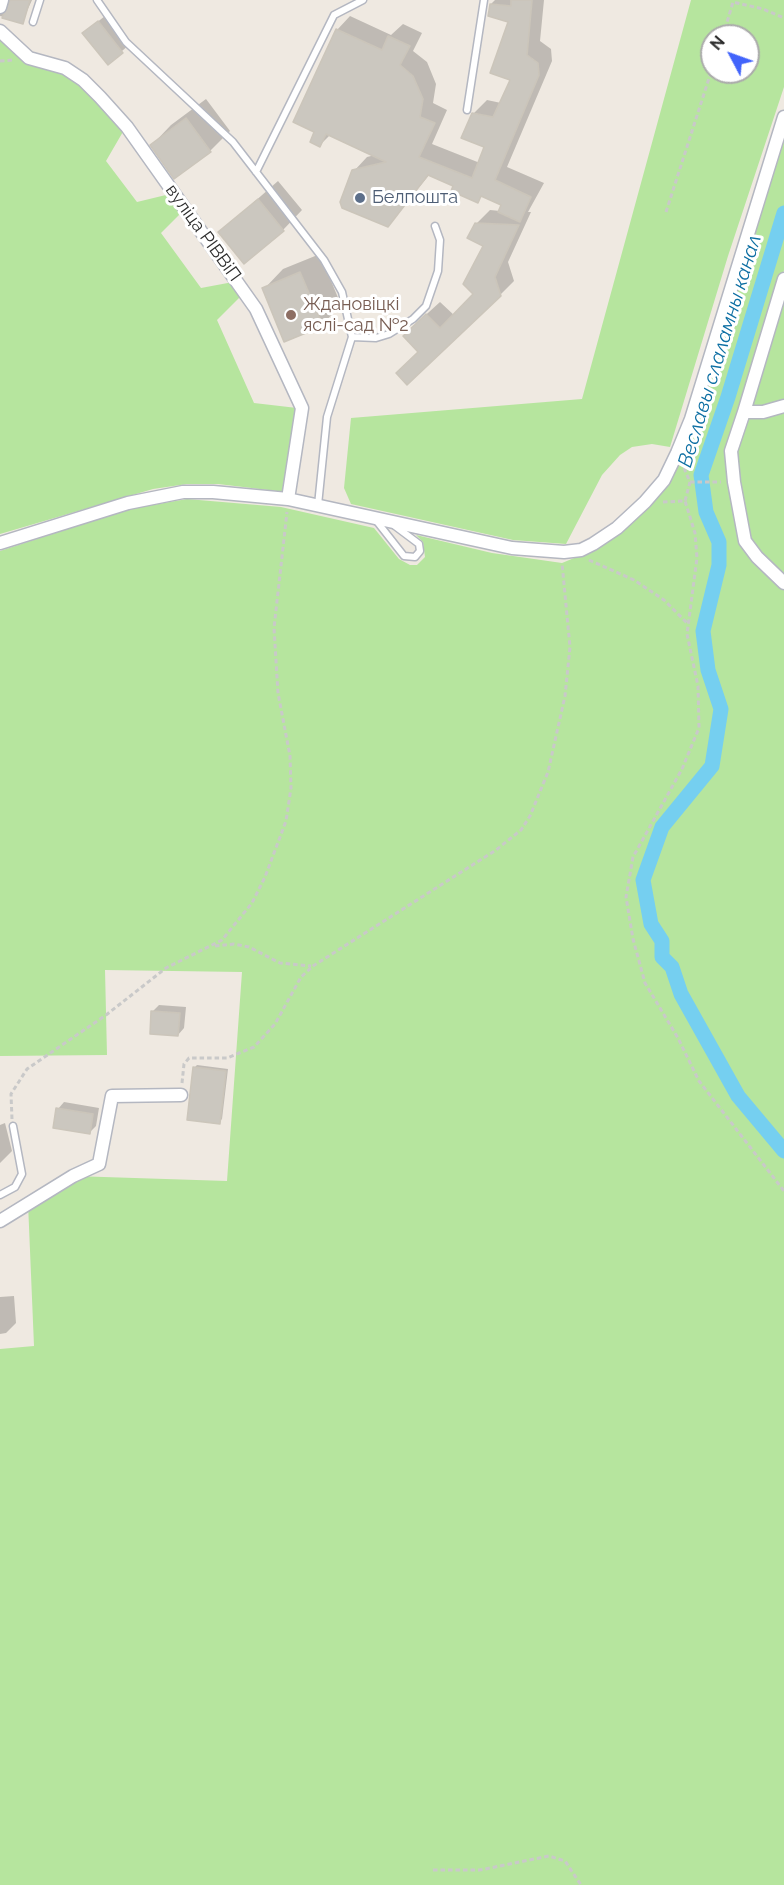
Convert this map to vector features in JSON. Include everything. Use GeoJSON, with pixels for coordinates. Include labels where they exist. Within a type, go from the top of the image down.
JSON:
{"type":"FeatureCollection","features":[{"type":"Feature","properties":{"kind":"street"},"geometry":{"type":"LineString","coordinates":[[0,7],[2,0]]}},
{"type":"Feature","properties":{"kind":"street","name":"вуліца РІВВіП"},"geometry":{"type":"LineString","coordinates":[[0,31],[29,58],[65,68],[92,89],[127,127],[256,309],[302,408],[288,499]]}},
{"type":"Feature","properties":{"kind":"street"},"geometry":{"type":"LineString","coordinates":[[0,543],[128,503],[183,492],[213,492],[288,499],[512,548],[564,552],[580,550],[593,544],[617,528],[645,502],[664,480],[677,453],[691,419],[784,117]]}},
{"type":"Feature","properties":{"kind":"street"},"geometry":{"type":"LineString","coordinates":[[784,279],[731,451],[745,542],[784,583]]}},
{"type":"Feature","properties":{"kind":"street"},"geometry":{"type":"LineString","coordinates":[[744,412],[763,412],[784,406]]}},
{"type":"Feature","properties":{"kind":"street"},"geometry":{"type":"LineString","coordinates":[[0,1221],[73,1176],[99,1164],[112,1096],[181,1095]]}},
{"type":"Feature","properties":{"kind":"lane"},"geometry":{"type":"LineString","coordinates":[[33,22],[40,0]]}},
{"type":"Feature","properties":{"kind":"lane"},"geometry":{"type":"LineString","coordinates":[[97,0],[126,42],[232,142],[333,274],[347,308],[352,337],[327,417],[318,506]]}},
{"type":"Feature","properties":{"kind":"lane"},"geometry":{"type":"LineString","coordinates":[[256,172],[334,15],[363,0]]}},
{"type":"Feature","properties":{"kind":"lane"},"geometry":{"type":"LineString","coordinates":[[467,110],[484,0]]}},
{"type":"Feature","properties":{"kind":"lane"},"geometry":{"type":"LineString","coordinates":[[352,337],[376,338],[389,334],[413,319],[426,306],[438,271],[440,240],[435,226]]}},
{"type":"Feature","properties":{"kind":"lane"},"geometry":{"type":"LineString","coordinates":[[375,519],[404,556],[416,557],[420,551],[419,544],[391,523]]}},
{"type":"Feature","properties":{"kind":"lane"},"geometry":{"type":"LineString","coordinates":[[0,1195],[20,1181],[21,1168],[13,1126]]}},
{"type":"Feature","properties":{"kind":"path"},"geometry":{"type":"LineString","coordinates":[[727,24],[734,2],[763,9],[784,18]]}},
{"type":"Feature","properties":{"kind":"path"},"geometry":{"type":"LineString","coordinates":[[666,212],[707,84]]}},
{"type":"Feature","properties":{"kind":"path"},"geometry":{"type":"LineString","coordinates":[[677,453],[690,483],[685,501],[695,533],[697,558],[687,623],[691,660],[698,686],[699,728],[682,769],[633,857],[626,897],[633,939],[645,983],[678,1038],[699,1081],[784,1191]]}},
{"type":"Feature","properties":{"kind":"path"},"geometry":{"type":"LineString","coordinates":[[690,483],[723,482]]}},
{"type":"Feature","properties":{"kind":"path"},"geometry":{"type":"LineString","coordinates":[[13,1126],[11,1094],[27,1069],[106,1015],[166,969],[222,940],[252,903],[279,842],[289,804],[290,756],[278,693],[274,628],[288,499]]}},
{"type":"Feature","properties":{"kind":"path"},"geometry":{"type":"LineString","coordinates":[[645,502],[685,501]]}},
{"type":"Feature","properties":{"kind":"path"},"geometry":{"type":"LineString","coordinates":[[181,1095],[184,1064],[189,1058],[196,1056],[218,1059],[240,1055],[254,1047],[275,1024],[301,977],[313,966],[509,842],[530,816],[548,772],[565,696],[570,647],[561,570],[564,552],[634,580],[664,600],[687,623]]}},
{"type":"Feature","properties":{"kind":"path"},"geometry":{"type":"LineString","coordinates":[[205,950],[218,945],[234,944],[249,947],[280,963],[313,966]]}},
{"type":"Feature","properties":{"kind":"path"},"geometry":{"type":"LineString","coordinates":[[433,1870],[480,1870],[557,1857],[570,1867],[581,1885]]}},
{"type":"Feature","properties":{"kind":"green space"},"geometry":{"type":"Polygon","coordinates":[[[691,0],[784,0],[784,87],[728,256],[670,447],[652,444],[632,447],[620,455],[602,475],[566,544],[513,540],[351,504],[344,488],[351,418],[582,399],[691,0]]]}},
{"type":"Feature","properties":{"kind":"green space"},"geometry":{"type":"Polygon","coordinates":[[[0,35],[9,45],[66,71],[124,130],[106,161],[137,202],[170,194],[182,212],[161,233],[201,288],[233,282],[242,295],[217,320],[254,403],[297,408],[285,492],[218,484],[187,484],[153,489],[0,534],[0,35]]]}},
{"type":"Feature","properties":{"kind":"green space"},"geometry":{"type":"Polygon","coordinates":[[[784,139],[784,270],[731,451],[746,414],[784,408],[784,1885],[0,1885],[0,1349],[34,1346],[28,1203],[73,1176],[227,1181],[242,972],[105,970],[107,1055],[0,1056],[0,551],[129,509],[187,499],[281,507],[374,528],[399,559],[410,565],[417,565],[425,557],[423,542],[416,535],[492,553],[562,563],[596,549],[620,532],[649,506],[668,484],[682,456],[708,385],[784,139]]]}},
{"type":"Feature","properties":{"kind":"green space"},"geometry":{"type":"Polygon","coordinates":[[[784,285],[784,404],[746,411],[784,285]]]}},
{"type":"Feature","properties":{"kind":"building"},"geometry":{"type":"Polygon","coordinates":[[[10,0],[30,0],[23,24],[2,18],[10,0]]]}},
{"type":"Feature","properties":{"kind":"building"},"geometry":{"type":"Polygon","coordinates":[[[511,0],[532,0],[527,55],[538,63],[539,75],[495,180],[531,197],[520,222],[498,212],[501,205],[481,196],[478,203],[451,191],[453,186],[428,175],[388,227],[342,208],[340,202],[352,170],[386,162],[326,134],[320,147],[310,142],[314,132],[293,122],[336,29],[382,50],[388,36],[410,46],[400,65],[413,76],[423,99],[420,117],[435,123],[419,157],[472,178],[484,147],[461,138],[472,113],[493,117],[510,80],[490,73],[508,22],[488,16],[490,4],[511,6],[511,0]]]}},
{"type":"Feature","properties":{"kind":"building"},"geometry":{"type":"Polygon","coordinates":[[[98,21],[123,53],[108,65],[82,33],[98,21]]]}},
{"type":"Feature","properties":{"kind":"building"},"geometry":{"type":"Polygon","coordinates":[[[186,118],[211,152],[174,179],[150,145],[186,118]]]}},
{"type":"Feature","properties":{"kind":"building"},"geometry":{"type":"Polygon","coordinates":[[[258,199],[284,231],[244,264],[218,232],[258,199]]]}},
{"type":"Feature","properties":{"kind":"building"},"geometry":{"type":"Polygon","coordinates":[[[475,223],[519,225],[495,277],[501,296],[407,385],[396,373],[418,352],[403,336],[426,314],[440,328],[473,294],[463,284],[483,246],[467,238],[475,223]]]}},
{"type":"Feature","properties":{"kind":"building"},"geometry":{"type":"Polygon","coordinates":[[[300,272],[323,326],[284,342],[262,288],[300,272]]]}},
{"type":"Feature","properties":{"kind":"building"},"geometry":{"type":"Polygon","coordinates":[[[151,1011],[180,1013],[178,1036],[150,1034],[151,1011]]]}},
{"type":"Feature","properties":{"kind":"building"},"geometry":{"type":"Polygon","coordinates":[[[193,1067],[226,1071],[220,1124],[187,1120],[193,1067]]]}},
{"type":"Feature","properties":{"kind":"building"},"geometry":{"type":"Polygon","coordinates":[[[56,1108],[93,1114],[90,1134],[53,1128],[56,1108]]]}},
{"type":"Feature","properties":{"kind":"waterway","name":"Веславы слаламны канал"},"geometry":{"type":"LineString","coordinates":[[784,213],[728,397],[701,475],[706,512],[719,542],[719,565],[703,631],[708,670],[721,709],[712,766],[662,827],[643,880],[651,924],[662,941],[662,957],[672,967],[681,994],[738,1096],[784,1151]]}},
{"type":"Feature","properties":{"kind":"place","name":"Белпошта"},"geometry":{"type":"Point","coordinates":[360,198]}},
{"type":"Feature","properties":{"kind":"place","name":"Ждановіцкі яслі-сад №2"},"geometry":{"type":"Point","coordinates":[291,315]}}]}
